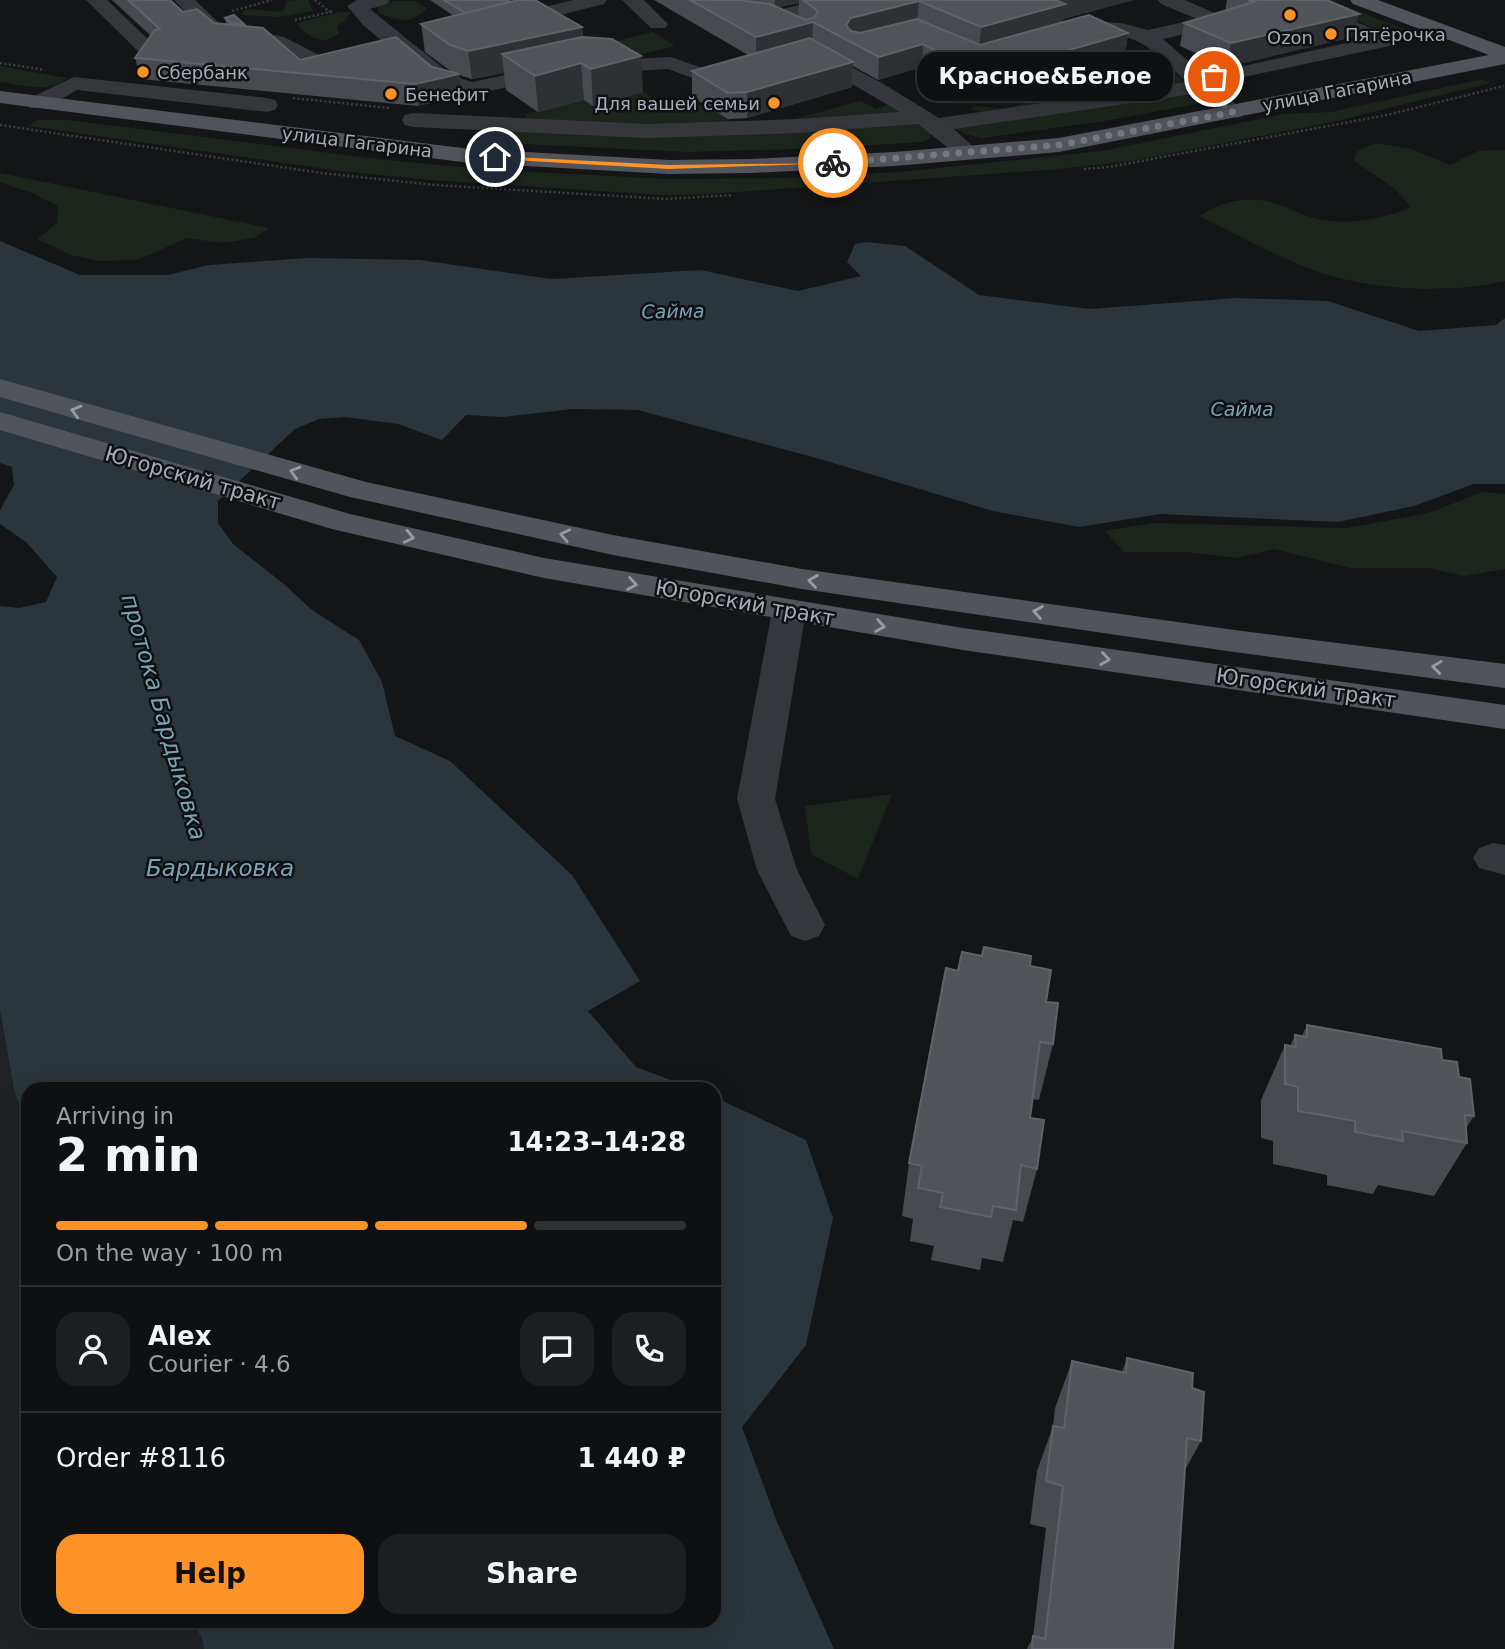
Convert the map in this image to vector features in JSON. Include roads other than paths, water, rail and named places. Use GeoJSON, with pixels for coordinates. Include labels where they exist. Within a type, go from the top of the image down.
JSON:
{"type":"FeatureCollection","features":[{"type":"Feature","properties":{"kind":"main road"},"geometry":{"type":"LineString","coordinates":[[1360,0],[1505,56]]}},
{"type":"Feature","properties":{"kind":"main road","name":"улица Гагарина"},"geometry":{"type":"LineString","coordinates":[[0,97],[470,156],[683,167],[824,163],[970,154],[1059,145],[1505,56]]}},
{"type":"Feature","properties":{"kind":"main road","name":"Югорский тракт"},"geometry":{"type":"LineString","coordinates":[[0,388],[361,490],[613,545],[802,579],[1227,640],[1505,676]]}},
{"type":"Feature","properties":{"kind":"main road","name":"Югорский тракт"},"geometry":{"type":"LineString","coordinates":[[0,421],[343,522],[544,568],[789,611],[1505,717]]}},
{"type":"Feature","properties":{"kind":"lane"},"geometry":{"type":"LineString","coordinates":[[96,0],[147,49]]}},
{"type":"Feature","properties":{"kind":"lane"},"geometry":{"type":"LineString","coordinates":[[380,0],[358,6],[371,22],[403,50],[445,81],[471,89],[585,64],[616,66],[671,63],[695,73],[725,77],[762,67]]}},
{"type":"Feature","properties":{"kind":"lane"},"geometry":{"type":"LineString","coordinates":[[489,27],[597,0]]}},
{"type":"Feature","properties":{"kind":"lane"},"geometry":{"type":"LineString","coordinates":[[632,0],[642,7],[645,16],[658,24]]}},
{"type":"Feature","properties":{"kind":"lane"},"geometry":{"type":"LineString","coordinates":[[754,17],[775,17],[839,0]]}},
{"type":"Feature","properties":{"kind":"lane"},"geometry":{"type":"LineString","coordinates":[[1147,36],[1210,22],[1212,19],[1168,0]]}},
{"type":"Feature","properties":{"kind":"lane"},"geometry":{"type":"LineString","coordinates":[[523,1],[542,14]]}},
{"type":"Feature","properties":{"kind":"lane"},"geometry":{"type":"LineString","coordinates":[[187,2],[226,37],[264,38],[288,46],[309,62],[333,66],[424,43]]}},
{"type":"Feature","properties":{"kind":"lane"},"geometry":{"type":"LineString","coordinates":[[187,2],[216,7]]}},
{"type":"Feature","properties":{"kind":"lane"},"geometry":{"type":"LineString","coordinates":[[414,120],[591,130],[716,130],[930,121],[1204,86],[1214,77],[1385,41],[1325,16]]}},
{"type":"Feature","properties":{"kind":"lane"},"geometry":{"type":"LineString","coordinates":[[775,17],[795,28]]}},
{"type":"Feature","properties":{"kind":"lane"},"geometry":{"type":"LineString","coordinates":[[1049,39],[1089,27],[1121,29],[1147,36],[1233,112]]}},
{"type":"Feature","properties":{"kind":"lane"},"geometry":{"type":"LineString","coordinates":[[788,60],[813,53],[930,121],[970,154]]}},
{"type":"Feature","properties":{"kind":"lane"},"geometry":{"type":"LineString","coordinates":[[38,103],[74,83],[267,105]]}},
{"type":"Feature","properties":{"kind":"lane"},"geometry":{"type":"LineString","coordinates":[[470,156],[474,106],[471,89]]}},
{"type":"Feature","properties":{"kind":"lane"},"geometry":{"type":"LineString","coordinates":[[167,120],[196,97]]}},
{"type":"Feature","properties":{"kind":"lane"},"geometry":{"type":"LineString","coordinates":[[789,611],[756,799],[777,870],[804,925]]}},
{"type":"Feature","properties":{"kind":"water","name":"Бардыковка"},"geometry":{"type":"Polygon","coordinates":[[[0,241],[80,275],[168,275],[209,265],[308,258],[420,260],[551,279],[701,270],[798,291],[861,276],[847,262],[855,244],[866,242],[905,246],[979,295],[1090,309],[1237,298],[1328,301],[1419,331],[1496,325],[1505,318],[1505,484],[1474,484],[1414,506],[1338,522],[1160,514],[1079,527],[993,511],[820,459],[638,410],[572,409],[503,417],[466,415],[442,440],[398,424],[345,417],[319,419],[295,429],[218,501],[218,523],[233,544],[312,610],[359,640],[382,682],[395,736],[450,761],[572,875],[640,981],[588,1011],[636,1067],[676,1082],[21,1082],[21,1110],[14,1090],[0,1010],[0,606],[19,608],[46,602],[57,577],[26,542],[0,524],[0,510],[14,485],[12,467],[0,463],[0,241]]]}},
{"type":"Feature","properties":{"kind":"water"},"geometry":{"type":"Polygon","coordinates":[[[721,1100],[806,1140],[833,1218],[806,1345],[742,1427],[777,1522],[834,1649],[204,1649],[196,1628],[721,1628],[721,1100]]]}},
{"type":"Feature","properties":{"kind":"place","name":"Ozon"},"geometry":{"type":"Point","coordinates":[1290,15]}},
{"type":"Feature","properties":{"kind":"place","name":"Пятёрочка"},"geometry":{"type":"Point","coordinates":[1331,34]}},
{"type":"Feature","properties":{"kind":"place","name":"Сбербанк"},"geometry":{"type":"Point","coordinates":[143,72]}},
{"type":"Feature","properties":{"kind":"place","name":"Красное&Белое"},"geometry":{"type":"Point","coordinates":[1214,77]}},
{"type":"Feature","properties":{"kind":"place","name":"Бенефит"},"geometry":{"type":"Point","coordinates":[391,94]}},
{"type":"Feature","properties":{"kind":"place","name":"Для вашей семьи"},"geometry":{"type":"Point","coordinates":[774,103]}},
{"type":"Feature","properties":{"kind":"water label","name":"Сайма"},"geometry":{"type":"Point","coordinates":[673,311]}},
{"type":"Feature","properties":{"kind":"water label","name":"Сайма"},"geometry":{"type":"Point","coordinates":[1242,409]}},
{"type":"Feature","properties":{"kind":"water label","name":"протока Бардыковка"},"geometry":{"type":"Point","coordinates":[164,717]}}]}
